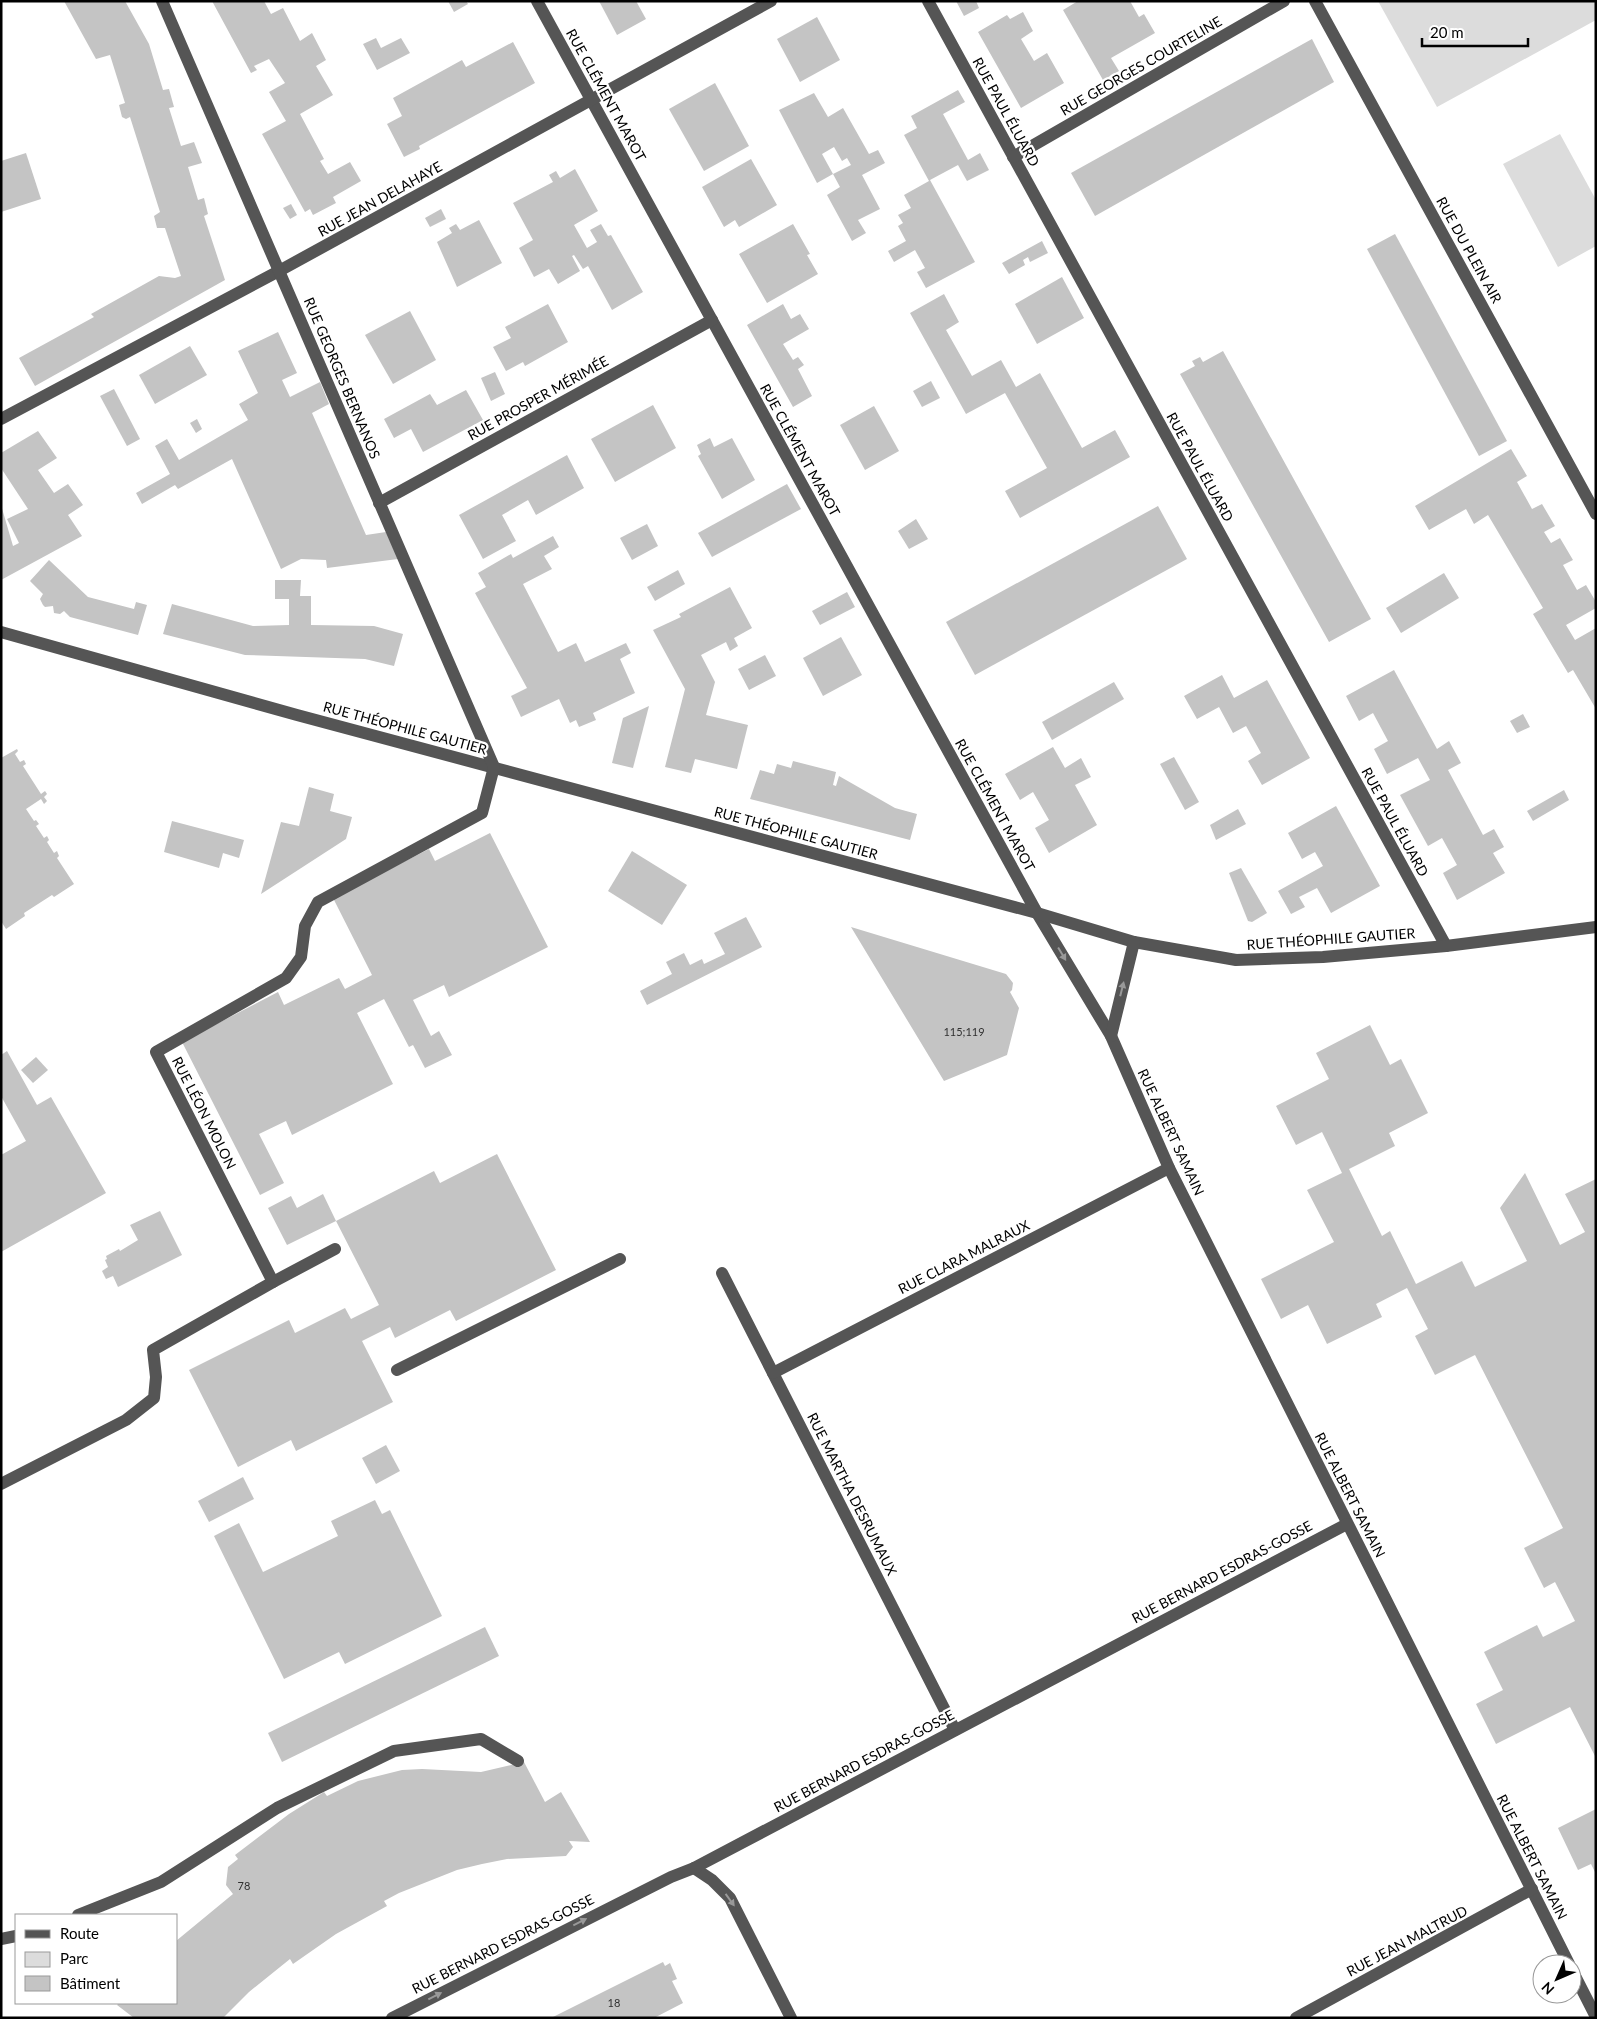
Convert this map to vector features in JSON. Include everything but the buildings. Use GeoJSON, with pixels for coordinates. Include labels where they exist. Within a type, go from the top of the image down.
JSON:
{"type":"FeatureCollection","features":[{"type":"Feature","properties":{"kind":"street","name":"RUE GEORGES BERNANOS"},"geometry":{"type":"LineString","coordinates":[[162,1],[494,767]]}},
{"type":"Feature","properties":{"kind":"street","name":"RUE CLÉMENT MAROT"},"geometry":{"type":"LineString","coordinates":[[538,1],[1037,913],[1111,1036]]}},
{"type":"Feature","properties":{"kind":"street","name":"RUE JEAN DELAHAYE"},"geometry":{"type":"LineString","coordinates":[[1,419],[279,271],[771,1]]}},
{"type":"Feature","properties":{"kind":"street","name":"RUE PAUL ÉLUARD"},"geometry":{"type":"LineString","coordinates":[[928,1],[1446,946]]}},
{"type":"Feature","properties":{"kind":"street","name":"RUE GEORGES COURTELINE"},"geometry":{"type":"LineString","coordinates":[[1014,157],[1284,1]]}},
{"type":"Feature","properties":{"kind":"street","name":"RUE DU PLEIN AIR"},"geometry":{"type":"LineString","coordinates":[[1315,1],[1596,514]]}},
{"type":"Feature","properties":{"kind":"street","name":"RUE PROSPER MÉRIMÉE"},"geometry":{"type":"LineString","coordinates":[[379,502],[712,320]]}},
{"type":"Feature","properties":{"kind":"street","name":"RUE THÉOPHILE GAUTIER"},"geometry":{"type":"LineString","coordinates":[[1,632],[297,715],[1037,913],[1134,942],[1236,960],[1323,957],[1446,946],[1596,927]]}},
{"type":"Feature","properties":{"kind":"street","name":"RUE LÉON MOLON"},"geometry":{"type":"LineString","coordinates":[[274,1282],[156,1052],[286,978],[301,957],[305,926],[318,902],[482,814],[494,767]]}},
{"type":"Feature","properties":{"kind":"street"},"geometry":{"type":"LineString","coordinates":[[1111,1036],[1134,942]]}},
{"type":"Feature","properties":{"kind":"street","name":"RUE ALBERT SAMAIN"},"geometry":{"type":"LineString","coordinates":[[1111,1036],[1169,1168],[1564,1954]]}},
{"type":"Feature","properties":{"kind":"street","name":"RUE CLARA MALRAUX"},"geometry":{"type":"LineString","coordinates":[[773,1373],[1169,1168]]}},
{"type":"Feature","properties":{"kind":"street"},"geometry":{"type":"LineString","coordinates":[[1,1484],[126,1420],[154,1398],[156,1377],[153,1350],[334,1249]]}},
{"type":"Feature","properties":{"kind":"street"},"geometry":{"type":"LineString","coordinates":[[397,1370],[620,1259]]}},
{"type":"Feature","properties":{"kind":"street","name":"RUE MARTHA DESRUMAUX"},"geometry":{"type":"LineString","coordinates":[[722,1272],[955,1730]]}},
{"type":"Feature","properties":{"kind":"street","name":"RUE BERNARD ESDRAS-GOSSE"},"geometry":{"type":"LineString","coordinates":[[392,2018],[671,1877],[694,1868],[1347,1524]]}},
{"type":"Feature","properties":{"kind":"street"},"geometry":{"type":"LineString","coordinates":[[81,1914],[161,1882],[277,1808],[394,1751],[481,1739],[518,1760]]}},
{"type":"Feature","properties":{"kind":"street"},"geometry":{"type":"LineString","coordinates":[[694,1868],[712,1880],[730,1898],[791,2018]]}},
{"type":"Feature","properties":{"kind":"street","name":"RUE JEAN MALTRUD"},"geometry":{"type":"LineString","coordinates":[[1296,2018],[1532,1889]]}},
{"type":"Feature","properties":{"kind":"street"},"geometry":{"type":"LineString","coordinates":[[1,1939],[15,1936]]}},
{"type":"Feature","properties":{"kind":"street"},"geometry":{"type":"LineString","coordinates":[[1582,1990],[1596,2017]]}},
{"type":"Feature","properties":{"kind":"green space"},"geometry":{"type":"Polygon","coordinates":[[[1378,1],[1596,1],[1596,20],[1437,107],[1378,1]]]}},
{"type":"Feature","properties":{"kind":"green space"},"geometry":{"type":"Polygon","coordinates":[[[1560,134],[1596,200],[1596,246],[1558,267],[1503,164],[1560,134]]]}}]}
